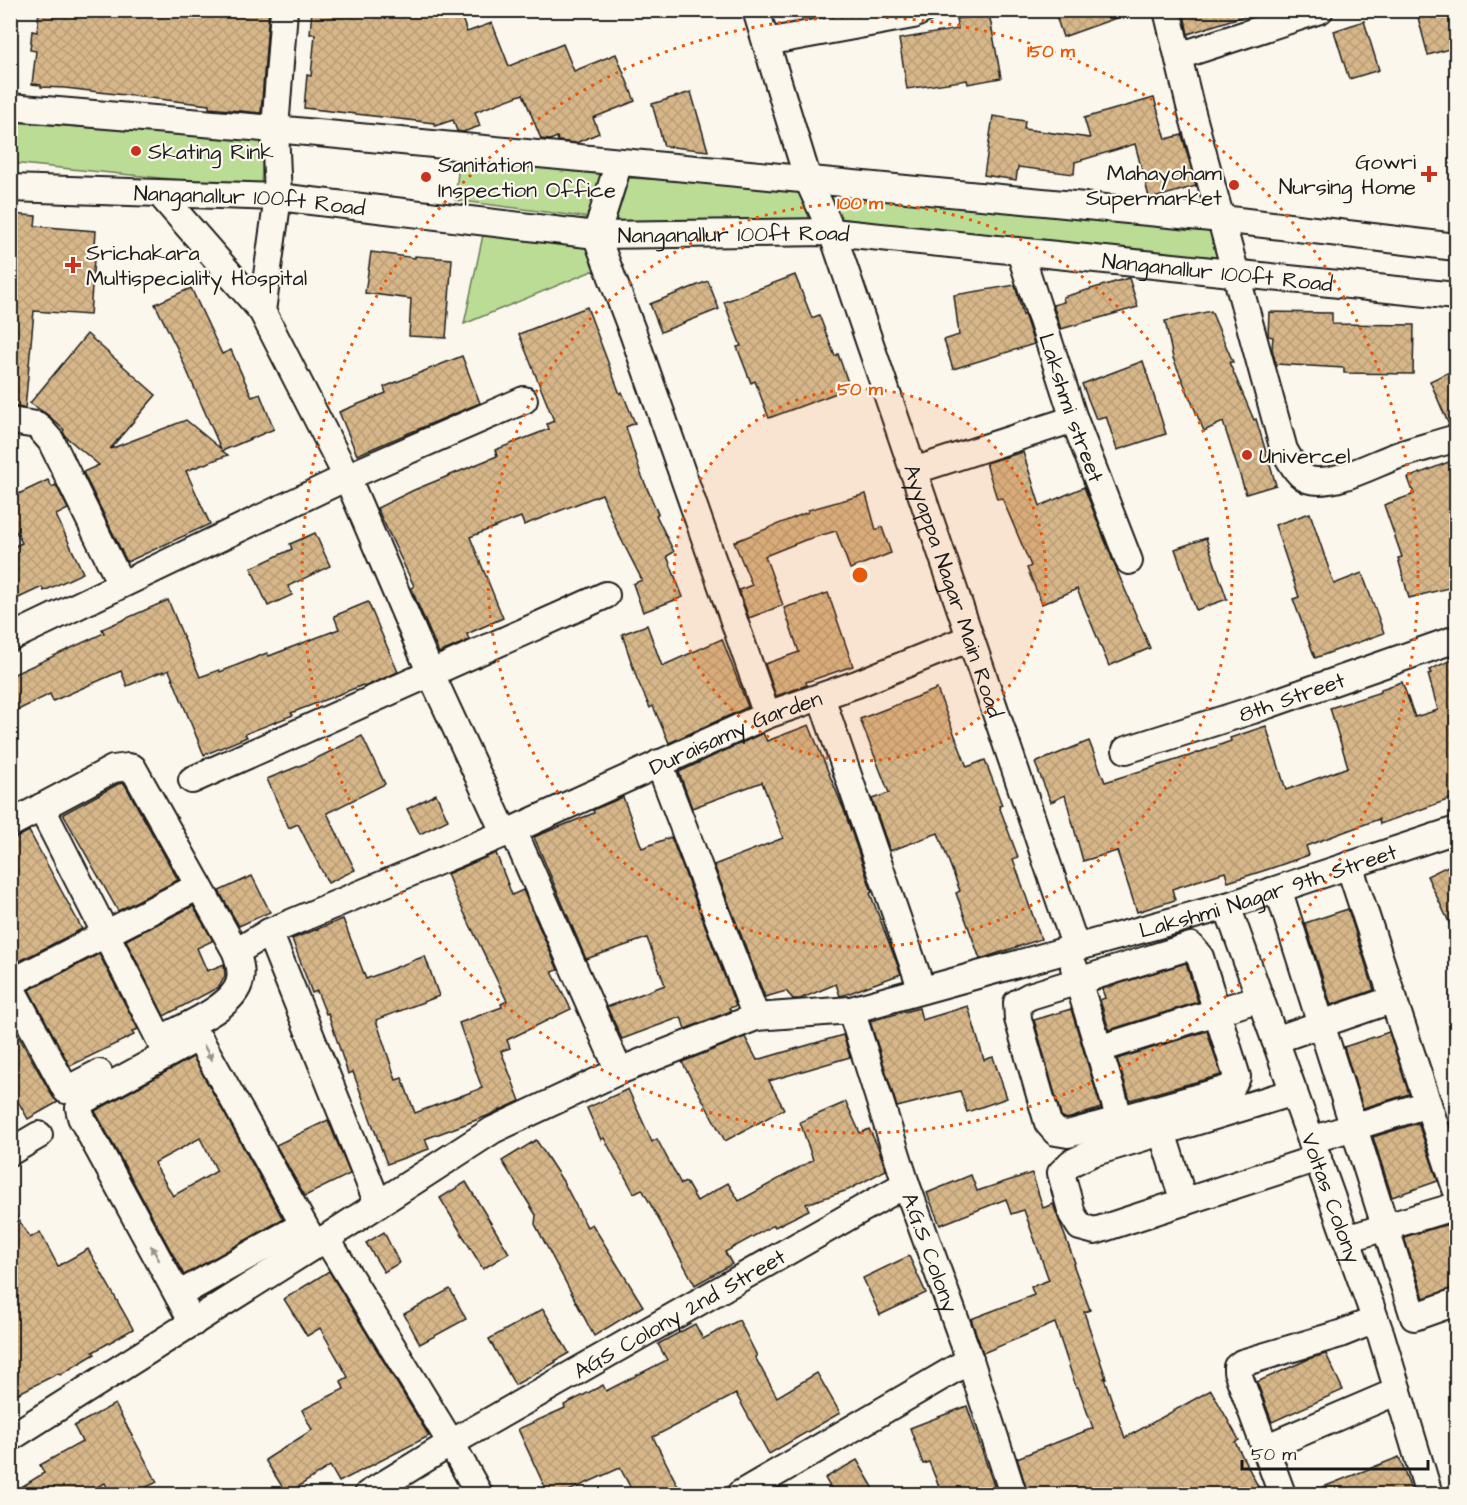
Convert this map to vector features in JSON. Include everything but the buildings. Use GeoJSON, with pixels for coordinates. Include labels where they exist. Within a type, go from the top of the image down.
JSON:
{"type":"FeatureCollection","features":[{"type":"Feature","properties":{"kind":"street"},"geometry":{"type":"LineString","coordinates":[[262,311],[278,196],[275,129],[284,10]]}},
{"type":"Feature","properties":{"kind":"street","name":"Ayyappa Nagar Main Road"},"geometry":{"type":"LineString","coordinates":[[756,10],[808,180],[832,232],[970,638],[1072,949],[1078,982],[1120,1120]]}},
{"type":"Feature","properties":{"kind":"street"},"geometry":{"type":"LineString","coordinates":[[766,42],[913,15],[923,10]]}},
{"type":"Feature","properties":{"kind":"street"},"geometry":{"type":"LineString","coordinates":[[1167,10],[1190,106],[1284,450],[1295,469],[1309,480],[1329,480],[1360,471],[1398,455],[1456,438]]}},
{"type":"Feature","properties":{"kind":"street"},"geometry":{"type":"LineString","coordinates":[[1179,56],[1320,10]]}},
{"type":"Feature","properties":{"kind":"street"},"geometry":{"type":"LineString","coordinates":[[10,107],[275,129],[1222,219],[1456,248]]}},
{"type":"Feature","properties":{"kind":"street"},"geometry":{"type":"LineString","coordinates":[[619,162],[596,235],[633,333],[767,715]]}},
{"type":"Feature","properties":{"kind":"street","name":"Nanganallur 100ft Road"},"geometry":{"type":"LineString","coordinates":[[10,188],[278,196],[596,235],[832,232],[1456,296]]}},
{"type":"Feature","properties":{"kind":"street"},"geometry":{"type":"LineString","coordinates":[[160,194],[262,311],[347,477],[431,674],[509,832],[619,1071]]}},
{"type":"Feature","properties":{"kind":"street","name":"Lakshmi street"},"geometry":{"type":"LineString","coordinates":[[1020,252],[1074,419],[1129,561]]}},
{"type":"Feature","properties":{"kind":"street"},"geometry":{"type":"LineString","coordinates":[[10,638],[347,477],[524,400]]}},
{"type":"Feature","properties":{"kind":"street"},"geometry":{"type":"LineString","coordinates":[[913,471],[1074,419]]}},
{"type":"Feature","properties":{"kind":"street"},"geometry":{"type":"LineString","coordinates":[[10,421],[37,424],[51,441],[121,584]]}},
{"type":"Feature","properties":{"kind":"street"},"geometry":{"type":"LineString","coordinates":[[192,780],[606,594]]}},
{"type":"Feature","properties":{"kind":"street","name":"Duraisamy Garden"},"geometry":{"type":"LineString","coordinates":[[236,952],[269,932],[509,832],[767,715],[821,697],[970,638]]}},
{"type":"Feature","properties":{"kind":"street","name":"8th Street"},"geometry":{"type":"LineString","coordinates":[[1126,750],[1274,703],[1456,639]]}},
{"type":"Feature","properties":{"kind":"street"},"geometry":{"type":"LineString","coordinates":[[821,697],[922,990]]}},
{"type":"Feature","properties":{"kind":"street"},"geometry":{"type":"LineString","coordinates":[[659,764],[756,1017]]}},
{"type":"Feature","properties":{"kind":"street"},"geometry":{"type":"LineString","coordinates":[[10,824],[113,769],[128,766],[133,768],[236,952],[241,971],[236,993],[220,1008],[66,1090],[10,985],[105,933],[199,886]]}},
{"type":"Feature","properties":{"kind":"street"},"geometry":{"type":"LineString","coordinates":[[41,807],[160,1040]]}},
{"type":"Feature","properties":{"kind":"street","name":"Lakshmi Nagar 9th Street"},"geometry":{"type":"LineString","coordinates":[[315,1236],[378,1204],[493,1130],[619,1071],[756,1017],[851,1010],[1227,906],[1456,830]]}},
{"type":"Feature","properties":{"kind":"street"},"geometry":{"type":"LineString","coordinates":[[1349,865],[1456,1189]]}},
{"type":"Feature","properties":{"kind":"street"},"geometry":{"type":"LineString","coordinates":[[1272,891],[1282,901],[1414,1317],[1456,1302]]}},
{"type":"Feature","properties":{"kind":"street","name":"Voltas Colony"},"geometry":{"type":"LineString","coordinates":[[1227,906],[1378,1327],[1429,1494]]}},
{"type":"Feature","properties":{"kind":"street"},"geometry":{"type":"LineString","coordinates":[[269,932],[378,1204]]}},
{"type":"Feature","properties":{"kind":"street"},"geometry":{"type":"LineString","coordinates":[[1191,946],[1200,957],[1237,1077],[1232,1088],[1068,1134],[1056,1132],[1047,1123],[1018,1019],[1017,1003],[1030,996],[1078,982],[1191,946]]}},
{"type":"Feature","properties":{"kind":"street"},"geometry":{"type":"LineString","coordinates":[[1099,1049],[1260,998]]}},
{"type":"Feature","properties":{"kind":"street"},"geometry":{"type":"LineString","coordinates":[[1275,1040],[1394,999]]}},
{"type":"Feature","properties":{"kind":"street","name":"A.G.S Colony"},"geometry":{"type":"LineString","coordinates":[[851,1010],[906,1184],[970,1360],[1013,1494]]}},
{"type":"Feature","properties":{"kind":"street"},"geometry":{"type":"LineString","coordinates":[[193,1323],[81,1117],[79,1108],[82,1101],[195,1039],[200,1040],[315,1236],[452,1443],[480,1494]]}},
{"type":"Feature","properties":{"kind":"street"},"geometry":{"type":"LineString","coordinates":[[1294,1092],[1092,1153],[1071,1162],[1061,1173],[1072,1214],[1080,1227],[1095,1231],[1184,1202],[1314,1149],[1354,1127],[1428,1104]]}},
{"type":"Feature","properties":{"kind":"street"},"geometry":{"type":"LineString","coordinates":[[1161,1132],[1184,1202]]}},
{"type":"Feature","properties":{"kind":"street"},"geometry":{"type":"LineString","coordinates":[[10,1152],[39,1135]]}},
{"type":"Feature","properties":{"kind":"street","name":"AGS Colony 2nd Street"},"geometry":{"type":"LineString","coordinates":[[368,1494],[452,1443],[906,1184]]}},
{"type":"Feature","properties":{"kind":"street"},"geometry":{"type":"LineString","coordinates":[[1346,1239],[1456,1206]]}},
{"type":"Feature","properties":{"kind":"street"},"geometry":{"type":"LineString","coordinates":[[178,1295],[315,1236]]}},
{"type":"Feature","properties":{"kind":"street"},"geometry":{"type":"LineString","coordinates":[[10,1438],[193,1323],[315,1236]]}},
{"type":"Feature","properties":{"kind":"street"},"geometry":{"type":"LineString","coordinates":[[1282,1494],[1237,1367],[1242,1363],[1340,1334],[1456,1308]]}},
{"type":"Feature","properties":{"kind":"street"},"geometry":{"type":"LineString","coordinates":[[740,1494],[970,1360]]}},
{"type":"Feature","properties":{"kind":"street"},"geometry":{"type":"LineString","coordinates":[[1265,1448],[1398,1391]]}},
{"type":"Feature","properties":{"kind":"green space","name":"Skating Rink"},"geometry":{"type":"Polygon","coordinates":[[[10,122],[263,140],[261,188],[11,163],[10,122]]]}},
{"type":"Feature","properties":{"kind":"green space"},"geometry":{"type":"Polygon","coordinates":[[[460,154],[606,172],[598,219],[455,200],[460,154]]]}},
{"type":"Feature","properties":{"kind":"green space"},"geometry":{"type":"Polygon","coordinates":[[[629,178],[804,187],[817,226],[615,223],[629,178]]]}},
{"type":"Feature","properties":{"kind":"green space"},"geometry":{"type":"Polygon","coordinates":[[[820,187],[1211,226],[1221,265],[835,226],[820,187]]]}},
{"type":"Feature","properties":{"kind":"green space"},"geometry":{"type":"Polygon","coordinates":[[[483,235],[585,241],[597,269],[464,324],[483,235]]]}},
{"type":"Feature","properties":{"kind":"place","name":"Skating Rink"},"geometry":{"type":"Point","coordinates":[136,151]}},
{"type":"Feature","properties":{"kind":"place","name":"Gowri Nursing Home"},"geometry":{"type":"Point","coordinates":[1429,174]}},
{"type":"Feature","properties":{"kind":"place","name":"Sanitation Inspection Office"},"geometry":{"type":"Point","coordinates":[426,177]}},
{"type":"Feature","properties":{"kind":"place","name":"Mahayoham Supermarket"},"geometry":{"type":"Point","coordinates":[1234,185]}},
{"type":"Feature","properties":{"kind":"place","name":"Srichakara Multispeciality Hospital"},"geometry":{"type":"Point","coordinates":[73,265]}},
{"type":"Feature","properties":{"kind":"place","name":"Univercel"},"geometry":{"type":"Point","coordinates":[1247,455]}}]}
